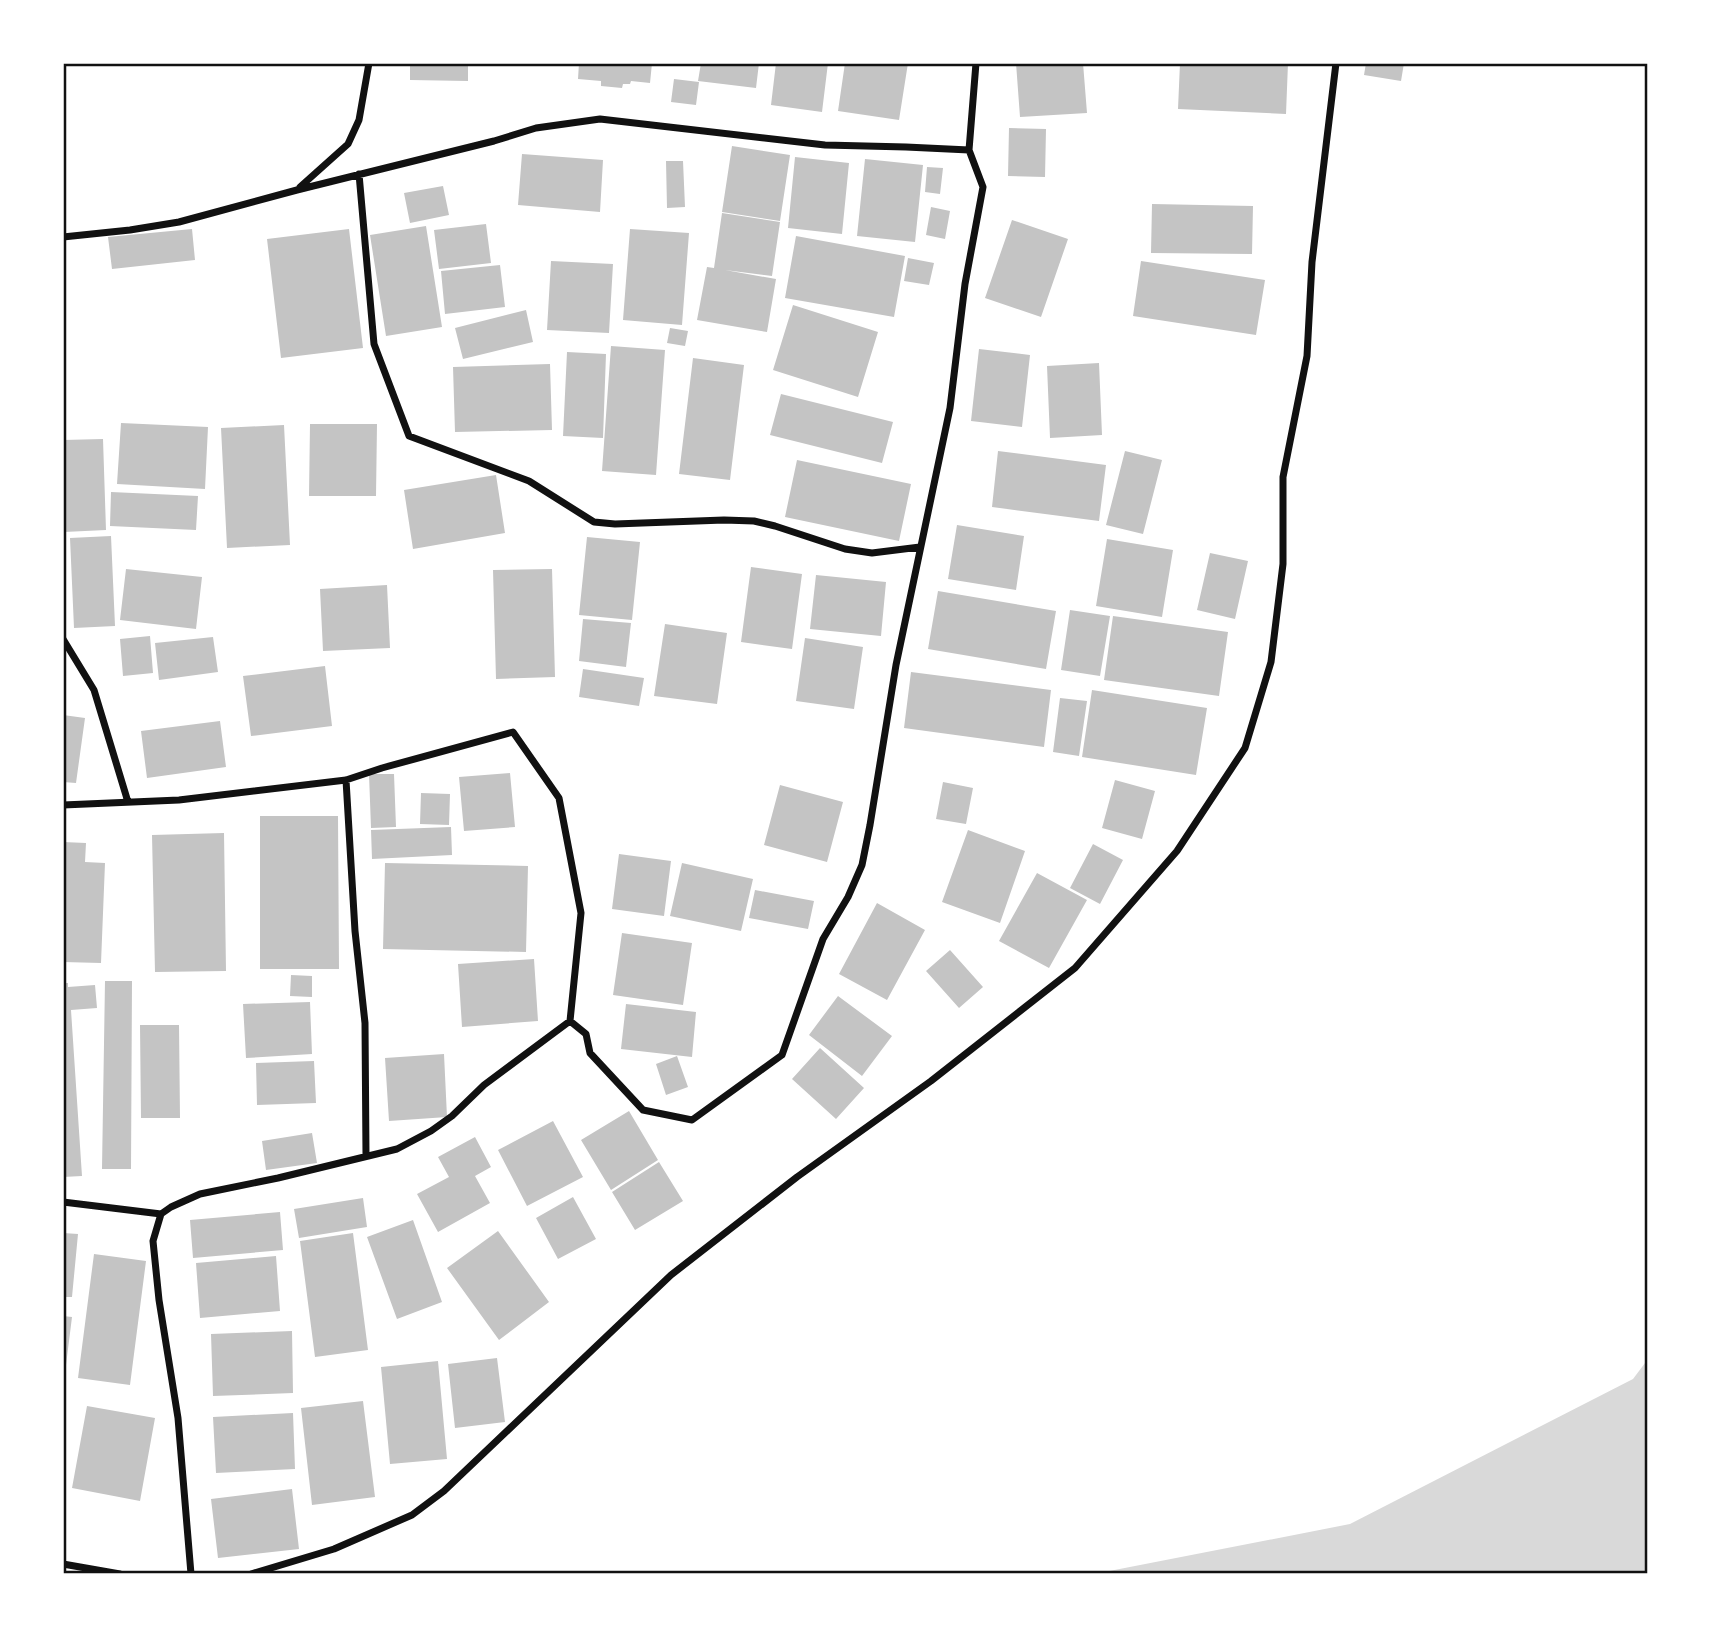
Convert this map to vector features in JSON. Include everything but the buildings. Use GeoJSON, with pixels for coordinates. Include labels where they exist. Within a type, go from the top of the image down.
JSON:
{"type":"FeatureCollection","features":[{"type":"Feature","properties":{"kind":"street"},"geometry":{"type":"LineString","coordinates":[[297,190],[348,144],[359,120],[369,63]]}},
{"type":"Feature","properties":{"kind":"street"},"geometry":{"type":"LineString","coordinates":[[570,1021],[586,1034],[590,1053],[643,1110],[692,1120],[782,1055],[823,939],[848,897],[862,865],[870,825],[896,665],[950,408],[965,285],[983,187],[969,150],[976,63]]}},
{"type":"Feature","properties":{"kind":"street"},"geometry":{"type":"LineString","coordinates":[[251,1574],[334,1549],[412,1515],[444,1492],[671,1275],[797,1177],[931,1081],[1075,968],[1177,851],[1245,748],[1271,662],[1283,564],[1283,477],[1307,356],[1312,262],[1336,63]]}},
{"type":"Feature","properties":{"kind":"street"},"geometry":{"type":"LineString","coordinates":[[63,237],[178,222],[536,128],[600,119],[825,145],[969,150]]}},
{"type":"Feature","properties":{"kind":"street"},"geometry":{"type":"LineString","coordinates":[[359,174],[374,344],[409,436],[529,481],[594,522],[615,524],[754,521],[845,549],[872,553],[920,547]]}},
{"type":"Feature","properties":{"kind":"street"},"geometry":{"type":"LineString","coordinates":[[63,639],[94,690],[128,802]]}},
{"type":"Feature","properties":{"kind":"street"},"geometry":{"type":"LineString","coordinates":[[63,805],[179,800],[346,780],[513,732],[559,798],[581,913],[570,1021],[485,1085],[452,1116],[397,1149],[200,1194],[161,1214],[153,1241],[159,1300],[178,1418],[191,1574]]}},
{"type":"Feature","properties":{"kind":"street"},"geometry":{"type":"LineString","coordinates":[[346,780],[355,931],[365,1023],[366,1156]]}},
{"type":"Feature","properties":{"kind":"street"},"geometry":{"type":"LineString","coordinates":[[63,1202],[161,1214]]}},
{"type":"Feature","properties":{"kind":"street"},"geometry":{"type":"LineString","coordinates":[[63,1564],[120,1574]]}},
{"type":"Feature","properties":{"kind":"shaded area"},"geometry":{"type":"Polygon","coordinates":[[[1648,1359],[1648,1574],[1094,1574],[1350,1524],[1633,1379],[1648,1359]]]}}]}
